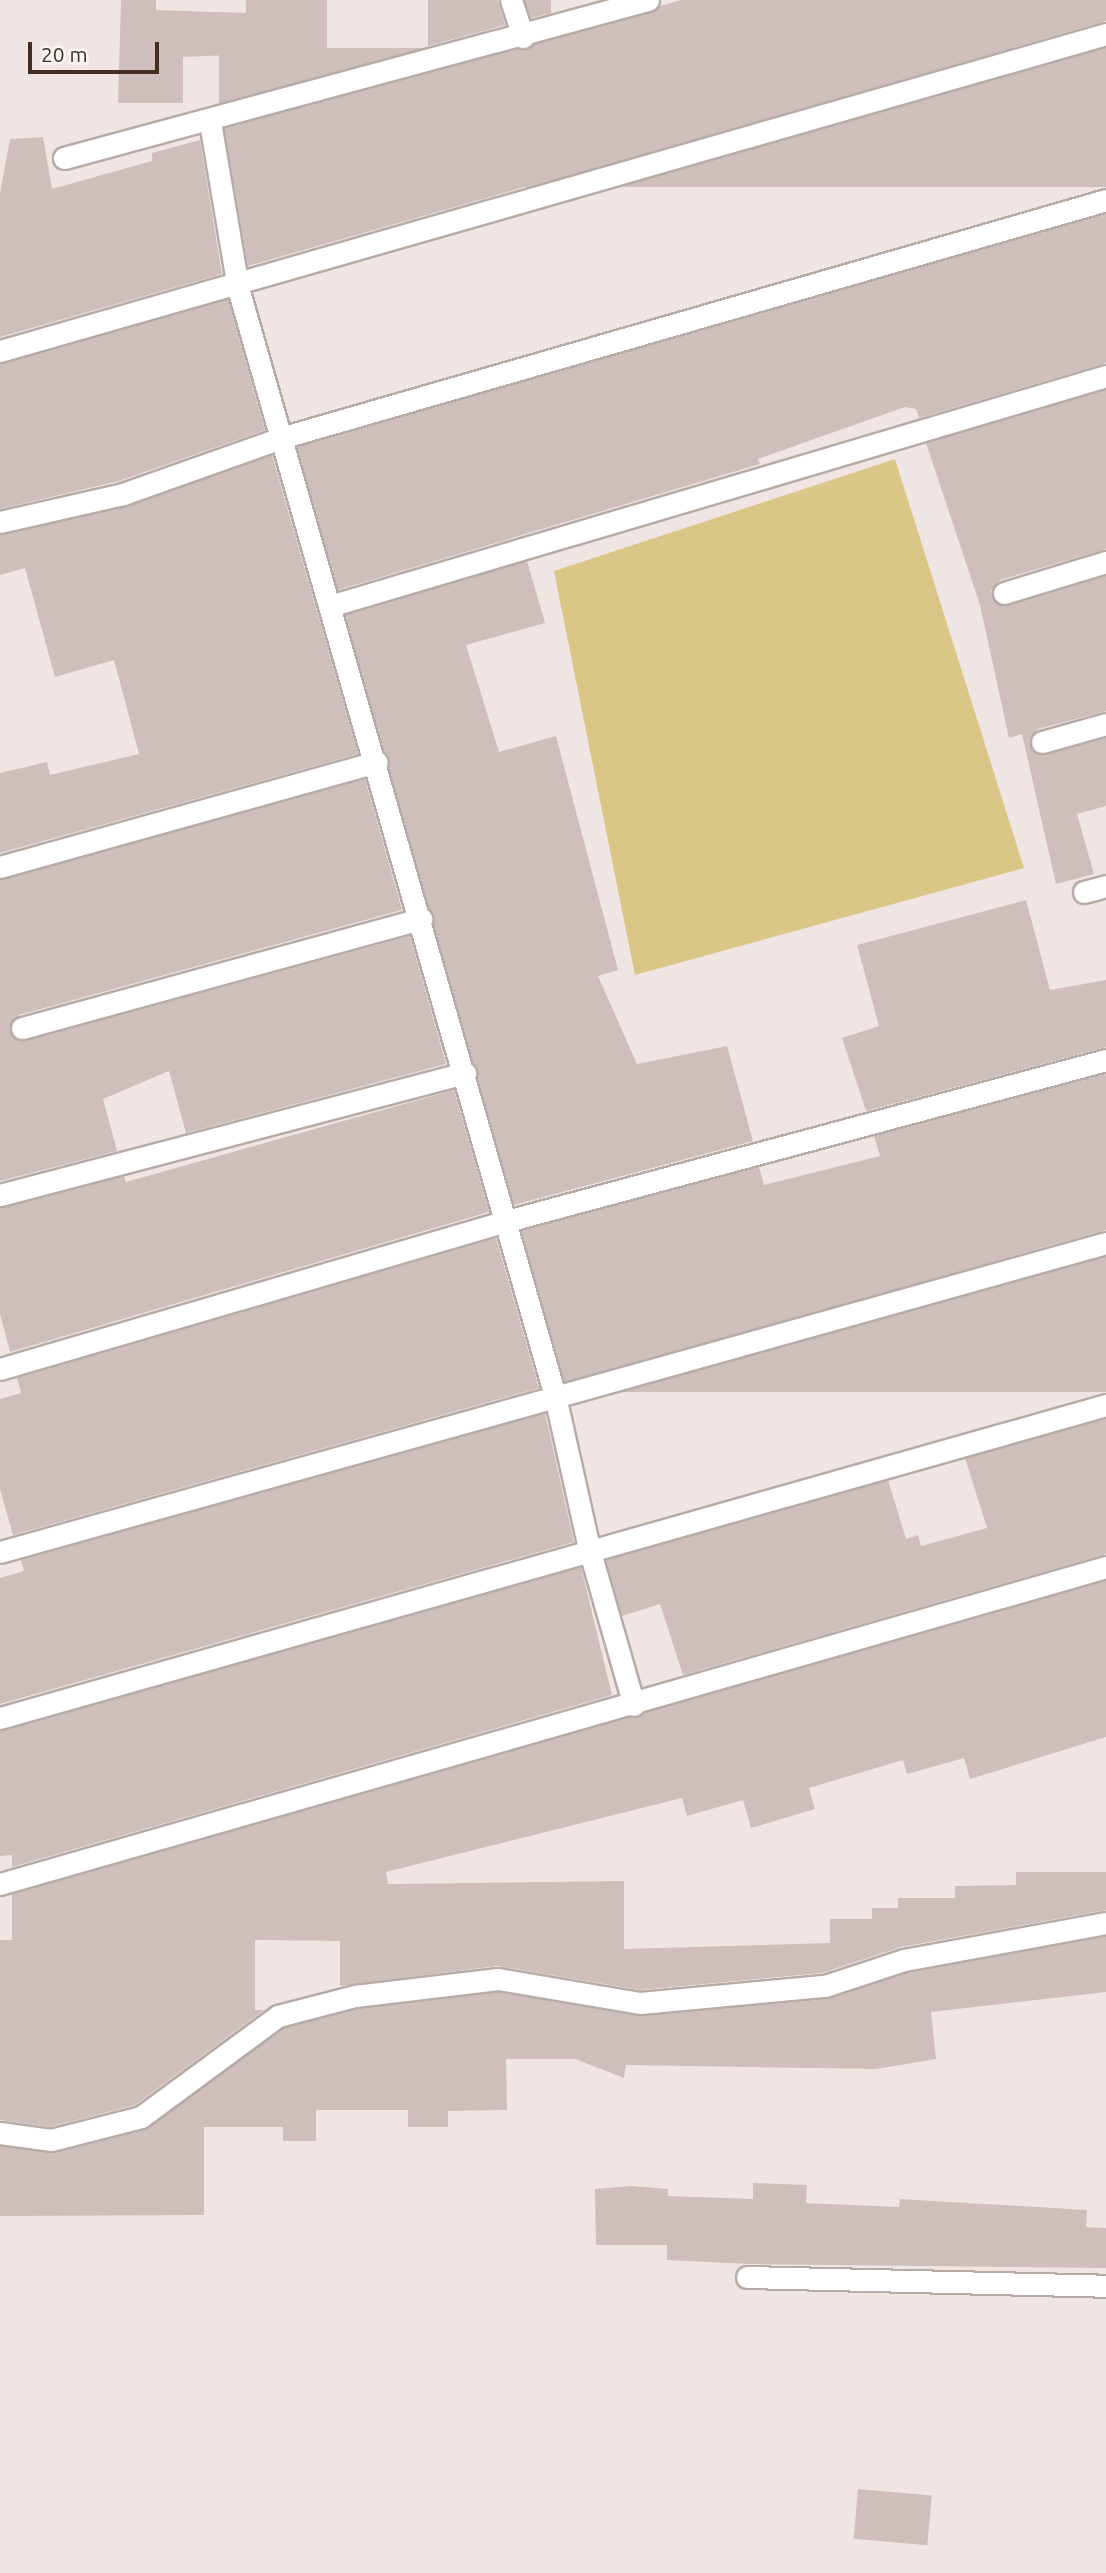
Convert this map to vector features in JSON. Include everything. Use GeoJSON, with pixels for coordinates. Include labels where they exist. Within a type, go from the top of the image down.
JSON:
{"type":"FeatureCollection","features":[{"type":"Feature","properties":{"kind":"street"},"geometry":{"type":"LineString","coordinates":[[511,0],[523,37]]}},
{"type":"Feature","properties":{"kind":"street"},"geometry":{"type":"LineString","coordinates":[[64,158],[210,122],[523,37],[648,0]]}},
{"type":"Feature","properties":{"kind":"street"},"geometry":{"type":"LineString","coordinates":[[0,351],[237,288],[1106,34]]}},
{"type":"Feature","properties":{"kind":"street"},"geometry":{"type":"LineString","coordinates":[[210,122],[237,288],[333,605],[465,1073],[503,1222],[555,1396],[590,1552],[634,1705]]}},
{"type":"Feature","properties":{"kind":"street"},"geometry":{"type":"LineString","coordinates":[[0,522],[123,494],[284,437],[1106,200]]}},
{"type":"Feature","properties":{"kind":"street"},"geometry":{"type":"LineString","coordinates":[[333,605],[1106,376]]}},
{"type":"Feature","properties":{"kind":"street"},"geometry":{"type":"LineString","coordinates":[[1004,593],[1106,562]]}},
{"type":"Feature","properties":{"kind":"street"},"geometry":{"type":"LineString","coordinates":[[1042,742],[1106,724]]}},
{"type":"Feature","properties":{"kind":"street"},"geometry":{"type":"LineString","coordinates":[[0,867],[377,762]]}},
{"type":"Feature","properties":{"kind":"street"},"geometry":{"type":"LineString","coordinates":[[1084,892],[1106,886]]}},
{"type":"Feature","properties":{"kind":"street"},"geometry":{"type":"LineString","coordinates":[[22,1028],[421,919]]}},
{"type":"Feature","properties":{"kind":"street"},"geometry":{"type":"LineString","coordinates":[[0,1370],[503,1222],[1106,1060]]}},
{"type":"Feature","properties":{"kind":"street"},"geometry":{"type":"LineString","coordinates":[[0,1195],[465,1073]]}},
{"type":"Feature","properties":{"kind":"street"},"geometry":{"type":"LineString","coordinates":[[0,1552],[1106,1243]]}},
{"type":"Feature","properties":{"kind":"street"},"geometry":{"type":"LineString","coordinates":[[0,1718],[1106,1405]]}},
{"type":"Feature","properties":{"kind":"street"},"geometry":{"type":"LineString","coordinates":[[0,1884],[634,1705],[1106,1567]]}},
{"type":"Feature","properties":{"kind":"street"},"geometry":{"type":"LineString","coordinates":[[0,2133],[51,2140],[141,2117],[278,2016],[355,1996],[498,1979],[640,2003],[825,1986],[904,1960],[1106,1923]]}},
{"type":"Feature","properties":{"kind":"street"},"geometry":{"type":"LineString","coordinates":[[747,2277],[1106,2286]]}},
{"type":"Feature","properties":{"kind":"shaded area"},"geometry":{"type":"Polygon","coordinates":[[[895,459],[1024,868],[635,975],[554,571],[895,459]]]}},
{"type":"Feature","properties":{"kind":"building"},"geometry":{"type":"Polygon","coordinates":[[[121,0],[156,0],[156,10],[246,13],[246,0],[327,0],[327,51],[183,57],[183,103],[118,103],[121,0]]]}},
{"type":"Feature","properties":{"kind":"building"},"geometry":{"type":"Polygon","coordinates":[[[428,0],[498,0],[505,25],[428,46],[428,0]]]}},
{"type":"Feature","properties":{"kind":"building"},"geometry":{"type":"Polygon","coordinates":[[[525,0],[551,0],[551,13],[531,18],[525,0]]]}},
{"type":"Feature","properties":{"kind":"building"},"geometry":{"type":"Polygon","coordinates":[[[681,0],[1106,0],[1106,21],[248,266],[225,133],[681,0]]]}},
{"type":"Feature","properties":{"kind":"building"},"geometry":{"type":"Polygon","coordinates":[[[219,48],[1106,48],[1106,187],[219,187],[219,48]]]}},
{"type":"Feature","properties":{"kind":"building"},"geometry":{"type":"Polygon","coordinates":[[[43,137],[52,189],[152,161],[152,153],[200,140],[222,274],[0,337],[0,193],[10,139],[43,137]]]}},
{"type":"Feature","properties":{"kind":"building"},"geometry":{"type":"Polygon","coordinates":[[[1106,214],[1106,363],[919,418],[916,409],[905,407],[758,459],[760,464],[338,590],[297,447],[1106,214]]]}},
{"type":"Feature","properties":{"kind":"building"},"geometry":{"type":"Polygon","coordinates":[[[228,299],[265,430],[119,481],[0,509],[0,364],[228,299]]]}},
{"type":"Feature","properties":{"kind":"building"},"geometry":{"type":"Polygon","coordinates":[[[1106,390],[1106,549],[1000,580],[991,591],[995,602],[1007,606],[1106,576],[1106,711],[1038,729],[1029,739],[1033,752],[1045,755],[1106,738],[1106,806],[1077,814],[1094,874],[1056,884],[1022,734],[1009,738],[980,605],[926,443],[1106,390]]]}},
{"type":"Feature","properties":{"kind":"building"},"geometry":{"type":"Polygon","coordinates":[[[272,455],[358,754],[0,853],[0,773],[47,762],[50,775],[139,754],[114,660],[55,677],[25,568],[0,575],[0,535],[127,506],[272,455]]]}},
{"type":"Feature","properties":{"kind":"building"},"geometry":{"type":"Polygon","coordinates":[[[527,561],[545,623],[466,645],[499,752],[556,736],[618,970],[598,976],[637,1064],[727,1046],[753,1141],[514,1205],[345,615],[527,561]]]}},
{"type":"Feature","properties":{"kind":"building"},"geometry":{"type":"Polygon","coordinates":[[[365,779],[402,910],[19,1015],[10,1032],[25,1041],[410,936],[446,1064],[186,1133],[169,1071],[103,1099],[117,1151],[0,1181],[0,880],[365,779]]]}},
{"type":"Feature","properties":{"kind":"building"},"geometry":{"type":"Polygon","coordinates":[[[1026,900],[1050,990],[1106,980],[1106,1047],[866,1111],[842,1038],[879,1026],[857,945],[1026,900]]]}},
{"type":"Feature","properties":{"kind":"building"},"geometry":{"type":"Polygon","coordinates":[[[1106,1074],[1106,1230],[564,1381],[521,1231],[759,1167],[764,1185],[880,1156],[874,1136],[1106,1074]]]}},
{"type":"Feature","properties":{"kind":"building"},"geometry":{"type":"Polygon","coordinates":[[[454,1090],[489,1212],[10,1352],[0,1314],[0,1208],[124,1176],[126,1182],[454,1090]]]}},
{"type":"Feature","properties":{"kind":"building"},"geometry":{"type":"Polygon","coordinates":[[[496,1238],[539,1388],[13,1535],[0,1489],[0,1399],[21,1393],[17,1378],[496,1238]]]}},
{"type":"Feature","properties":{"kind":"building"},"geometry":{"type":"Polygon","coordinates":[[[551,1257],[1106,1257],[1106,1392],[551,1392],[551,1257]]]}},
{"type":"Feature","properties":{"kind":"building"},"geometry":{"type":"Polygon","coordinates":[[[545,1413],[574,1542],[0,1704],[0,1578],[24,1571],[21,1560],[545,1413]]]}},
{"type":"Feature","properties":{"kind":"building"},"geometry":{"type":"Polygon","coordinates":[[[1106,1419],[1106,1554],[683,1675],[660,1604],[622,1616],[606,1560],[888,1480],[906,1539],[918,1535],[921,1546],[987,1528],[965,1458],[1106,1419]]]}},
{"type":"Feature","properties":{"kind":"building"},"geometry":{"type":"Polygon","coordinates":[[[581,1567],[612,1695],[12,1867],[12,1855],[0,1856],[0,1731],[581,1567]]]}},
{"type":"Feature","properties":{"kind":"building"},"geometry":{"type":"Polygon","coordinates":[[[1106,1581],[1106,1737],[970,1779],[964,1758],[907,1774],[903,1760],[809,1788],[815,1809],[751,1828],[743,1800],[687,1816],[682,1798],[386,1872],[388,1884],[624,1881],[624,1949],[830,1943],[830,1919],[872,1919],[872,1908],[898,1908],[898,1898],[955,1898],[955,1886],[1016,1885],[1016,1872],[1106,1872],[1106,1910],[901,1947],[822,1973],[640,1990],[497,1966],[340,1986],[340,1941],[255,1940],[255,2010],[264,2010],[135,2105],[50,2127],[0,2120],[0,1940],[12,1940],[12,1894],[1106,1581]]]}},
{"type":"Feature","properties":{"kind":"building"},"geometry":{"type":"Polygon","coordinates":[[[1106,1936],[1106,1992],[931,2012],[936,2059],[876,2069],[626,2065],[624,2078],[575,2059],[506,2059],[507,2110],[448,2111],[448,2127],[408,2127],[408,2110],[316,2110],[316,2141],[283,2141],[283,2127],[204,2127],[204,2215],[0,2216],[0,2146],[54,2153],[145,2130],[284,2028],[357,2009],[498,1992],[641,2016],[826,1999],[907,1973],[1106,1936]]]}},
{"type":"Feature","properties":{"kind":"building"},"geometry":{"type":"Polygon","coordinates":[[[753,2183],[807,2185],[806,2203],[899,2207],[900,2199],[1087,2210],[1086,2227],[1106,2228],[1106,2268],[750,2264],[667,2260],[667,2245],[596,2245],[595,2189],[631,2186],[668,2189],[668,2196],[753,2199],[753,2183]]]}},
{"type":"Feature","properties":{"kind":"building"},"geometry":{"type":"Polygon","coordinates":[[[858,2489],[932,2495],[927,2545],[854,2539],[858,2489]]]}}]}
